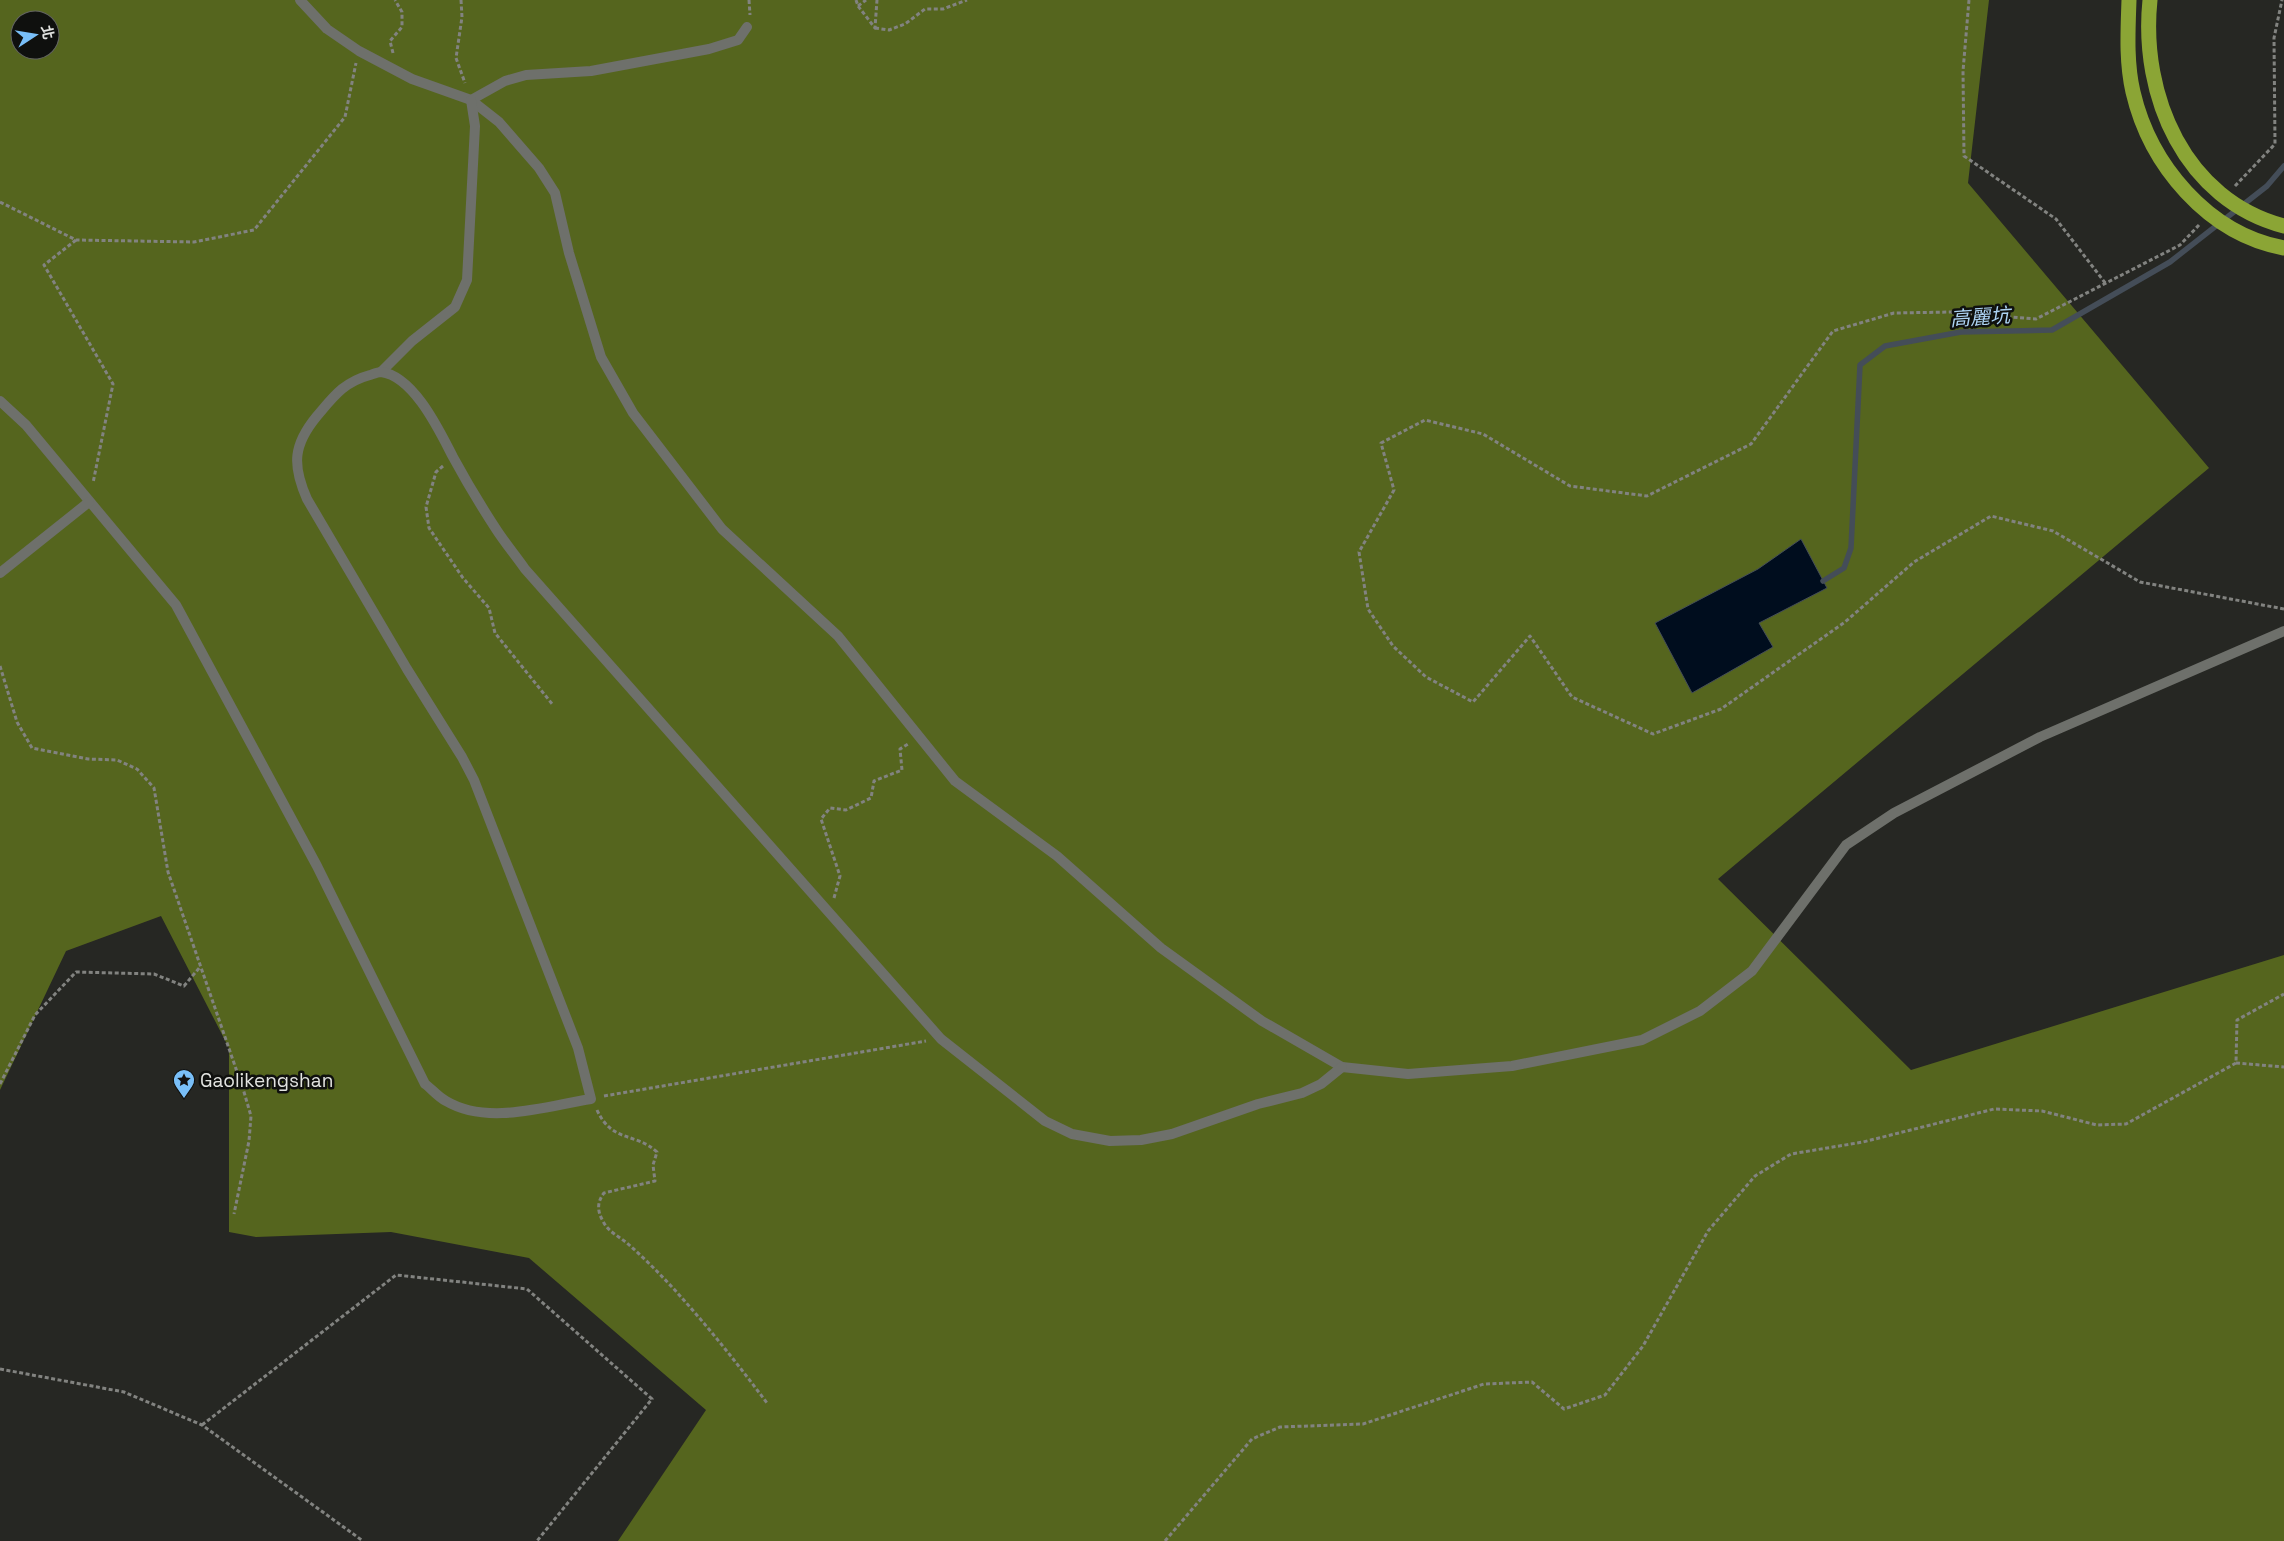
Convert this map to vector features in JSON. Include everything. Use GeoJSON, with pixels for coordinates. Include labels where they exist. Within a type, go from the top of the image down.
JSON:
{"type":"FeatureCollection","features":[{"type":"Feature","properties":{"kind":"highway"},"geometry":{"type":"LineString","coordinates":[[2129,0],[2128,33],[2133,91],[2154,147],[2180,186],[2219,221],[2245,236],[2280,247]]}},
{"type":"Feature","properties":{"kind":"highway"},"geometry":{"type":"LineString","coordinates":[[2150,0],[2150,33],[2156,86],[2174,140],[2195,168],[2219,192],[2251,214],[2281,225]]}},
{"type":"Feature","properties":{"kind":"lane"},"geometry":{"type":"LineString","coordinates":[[300,0],[327,29],[359,50],[412,79],[471,100],[499,122],[540,168],[555,193],[569,253],[601,357],[633,413],[722,529],[838,636],[955,781],[1057,856],[1160,948],[1262,1021],[1342,1067],[1408,1074],[1512,1066],[1642,1040],[1700,1011],[1752,971],[1846,845],[1894,814],[2040,737],[2284,630]]}},
{"type":"Feature","properties":{"kind":"lane"},"geometry":{"type":"LineString","coordinates":[[471,100],[505,81],[526,75],[591,71],[709,50],[738,40],[747,27]]}},
{"type":"Feature","properties":{"kind":"lane"},"geometry":{"type":"LineString","coordinates":[[0,401],[26,425],[176,605],[318,866],[425,1084],[446,1101],[474,1112],[511,1112],[591,1098],[578,1048],[474,780],[307,500],[298,477],[296,451],[308,427],[338,391],[354,380],[381,372],[412,340],[456,307],[466,280],[475,126],[471,100]]}},
{"type":"Feature","properties":{"kind":"lane"},"geometry":{"type":"LineString","coordinates":[[381,372],[398,380],[420,399],[440,429],[453,458],[496,530],[525,569],[941,1039],[1045,1121],[1072,1134],[1110,1141],[1141,1140],[1172,1134],[1258,1104],[1302,1093],[1321,1084],[1342,1067]]}},
{"type":"Feature","properties":{"kind":"lane"},"geometry":{"type":"LineString","coordinates":[[0,573],[89,502]]}},
{"type":"Feature","properties":{"kind":"path"},"geometry":{"type":"LineString","coordinates":[[394,56],[390,41],[402,26],[402,12],[395,0]]}},
{"type":"Feature","properties":{"kind":"path"},"geometry":{"type":"LineString","coordinates":[[461,0],[462,17],[456,58],[471,100]]}},
{"type":"Feature","properties":{"kind":"path"},"geometry":{"type":"LineString","coordinates":[[856,0],[858,6],[874,28],[889,30],[905,24],[925,9],[943,9],[967,0]]}},
{"type":"Feature","properties":{"kind":"path"},"geometry":{"type":"LineString","coordinates":[[858,6],[866,0]]}},
{"type":"Feature","properties":{"kind":"path"},"geometry":{"type":"LineString","coordinates":[[874,28],[877,0]]}},
{"type":"Feature","properties":{"kind":"path"},"geometry":{"type":"LineString","coordinates":[[1969,0],[1963,71],[1964,156],[2056,218],[2106,284]]}},
{"type":"Feature","properties":{"kind":"path"},"geometry":{"type":"LineString","coordinates":[[2234,187],[2275,144],[2274,38],[2282,0]]}},
{"type":"Feature","properties":{"kind":"path"},"geometry":{"type":"LineString","coordinates":[[0,202],[76,240],[194,242],[254,230],[344,116],[359,50]]}},
{"type":"Feature","properties":{"kind":"path"},"geometry":{"type":"LineString","coordinates":[[2200,223],[2180,245],[2036,319],[1951,312],[1894,313],[1833,331],[1751,444],[1647,496],[1570,486],[1483,434],[1425,420],[1381,443],[1394,490],[1359,552],[1368,610],[1393,646],[1426,677],[1473,702],[1530,636],[1572,697],[1653,734],[1721,709],[1845,622],[1914,562],[1991,516],[2053,531],[2140,582],[2284,609]]}},
{"type":"Feature","properties":{"kind":"path"},"geometry":{"type":"LineString","coordinates":[[76,240],[44,265],[113,384],[89,502]]}},
{"type":"Feature","properties":{"kind":"path"},"geometry":{"type":"LineString","coordinates":[[453,458],[436,472],[426,507],[429,528],[463,578],[489,608],[495,633],[553,705]]}},
{"type":"Feature","properties":{"kind":"path"},"geometry":{"type":"LineString","coordinates":[[0,666],[17,722],[32,748],[88,759],[117,760],[137,769],[154,788],[168,872],[251,1116],[249,1141],[234,1214]]}},
{"type":"Feature","properties":{"kind":"path"},"geometry":{"type":"LineString","coordinates":[[829,912],[840,876],[821,819],[830,808],[846,810],[871,798],[874,781],[902,770],[900,749],[920,737]]}},
{"type":"Feature","properties":{"kind":"path"},"geometry":{"type":"LineString","coordinates":[[0,1084],[35,1015],[76,972],[154,974],[184,986],[201,966]]}},
{"type":"Feature","properties":{"kind":"path"},"geometry":{"type":"LineString","coordinates":[[2236,1063],[2236,1020],[2284,994]]}},
{"type":"Feature","properties":{"kind":"path"},"geometry":{"type":"LineString","coordinates":[[767,1403],[731,1355],[672,1287],[628,1243],[609,1230],[602,1221],[598,1208],[599,1199],[604,1193],[610,1190],[655,1181],[653,1165],[657,1152],[648,1144],[614,1133],[600,1119],[591,1098],[941,1039]]}},
{"type":"Feature","properties":{"kind":"path"},"geometry":{"type":"LineString","coordinates":[[1165,1541],[1252,1439],[1280,1428],[1363,1424],[1484,1384],[1532,1382],[1564,1409],[1605,1396],[1643,1346],[1708,1231],[1755,1176],[1791,1154],[1863,1142],[1994,1109],[2042,1111],[2097,1125],[2126,1124],[2236,1063],[2284,1067]]}},
{"type":"Feature","properties":{"kind":"path"},"geometry":{"type":"LineString","coordinates":[[202,1426],[396,1275],[527,1289],[652,1399],[537,1541]]}},
{"type":"Feature","properties":{"kind":"path"},"geometry":{"type":"LineString","coordinates":[[0,1369],[124,1392],[202,1426],[363,1541]]}},
{"type":"Feature","properties":{"kind":"green space"},"geometry":{"type":"Polygon","coordinates":[[[0,0],[1989,0],[1968,183],[2209,468],[1718,879],[1911,1070],[2284,955],[2284,1541],[618,1541],[706,1410],[529,1258],[391,1232],[256,1237],[229,1232],[229,1048],[161,916],[66,951],[0,1090],[0,0]]]}},
{"type":"Feature","properties":{"kind":"water"},"geometry":{"type":"Polygon","coordinates":[[[1801,539],[1827,588],[1759,623],[1773,647],[1692,693],[1655,623],[1758,569],[1801,539]]]}},
{"type":"Feature","properties":{"kind":"waterway","name":"高麗坑"},"geometry":{"type":"LineString","coordinates":[[1823,581],[1844,568],[1851,548],[1860,365],[1885,346],[1961,332],[2052,330],[2170,262],[2267,186],[2284,166]]}},
{"type":"Feature","properties":{"kind":"place","name":"Gaolikengshan"},"geometry":{"type":"Point","coordinates":[184,1099]}}]}
